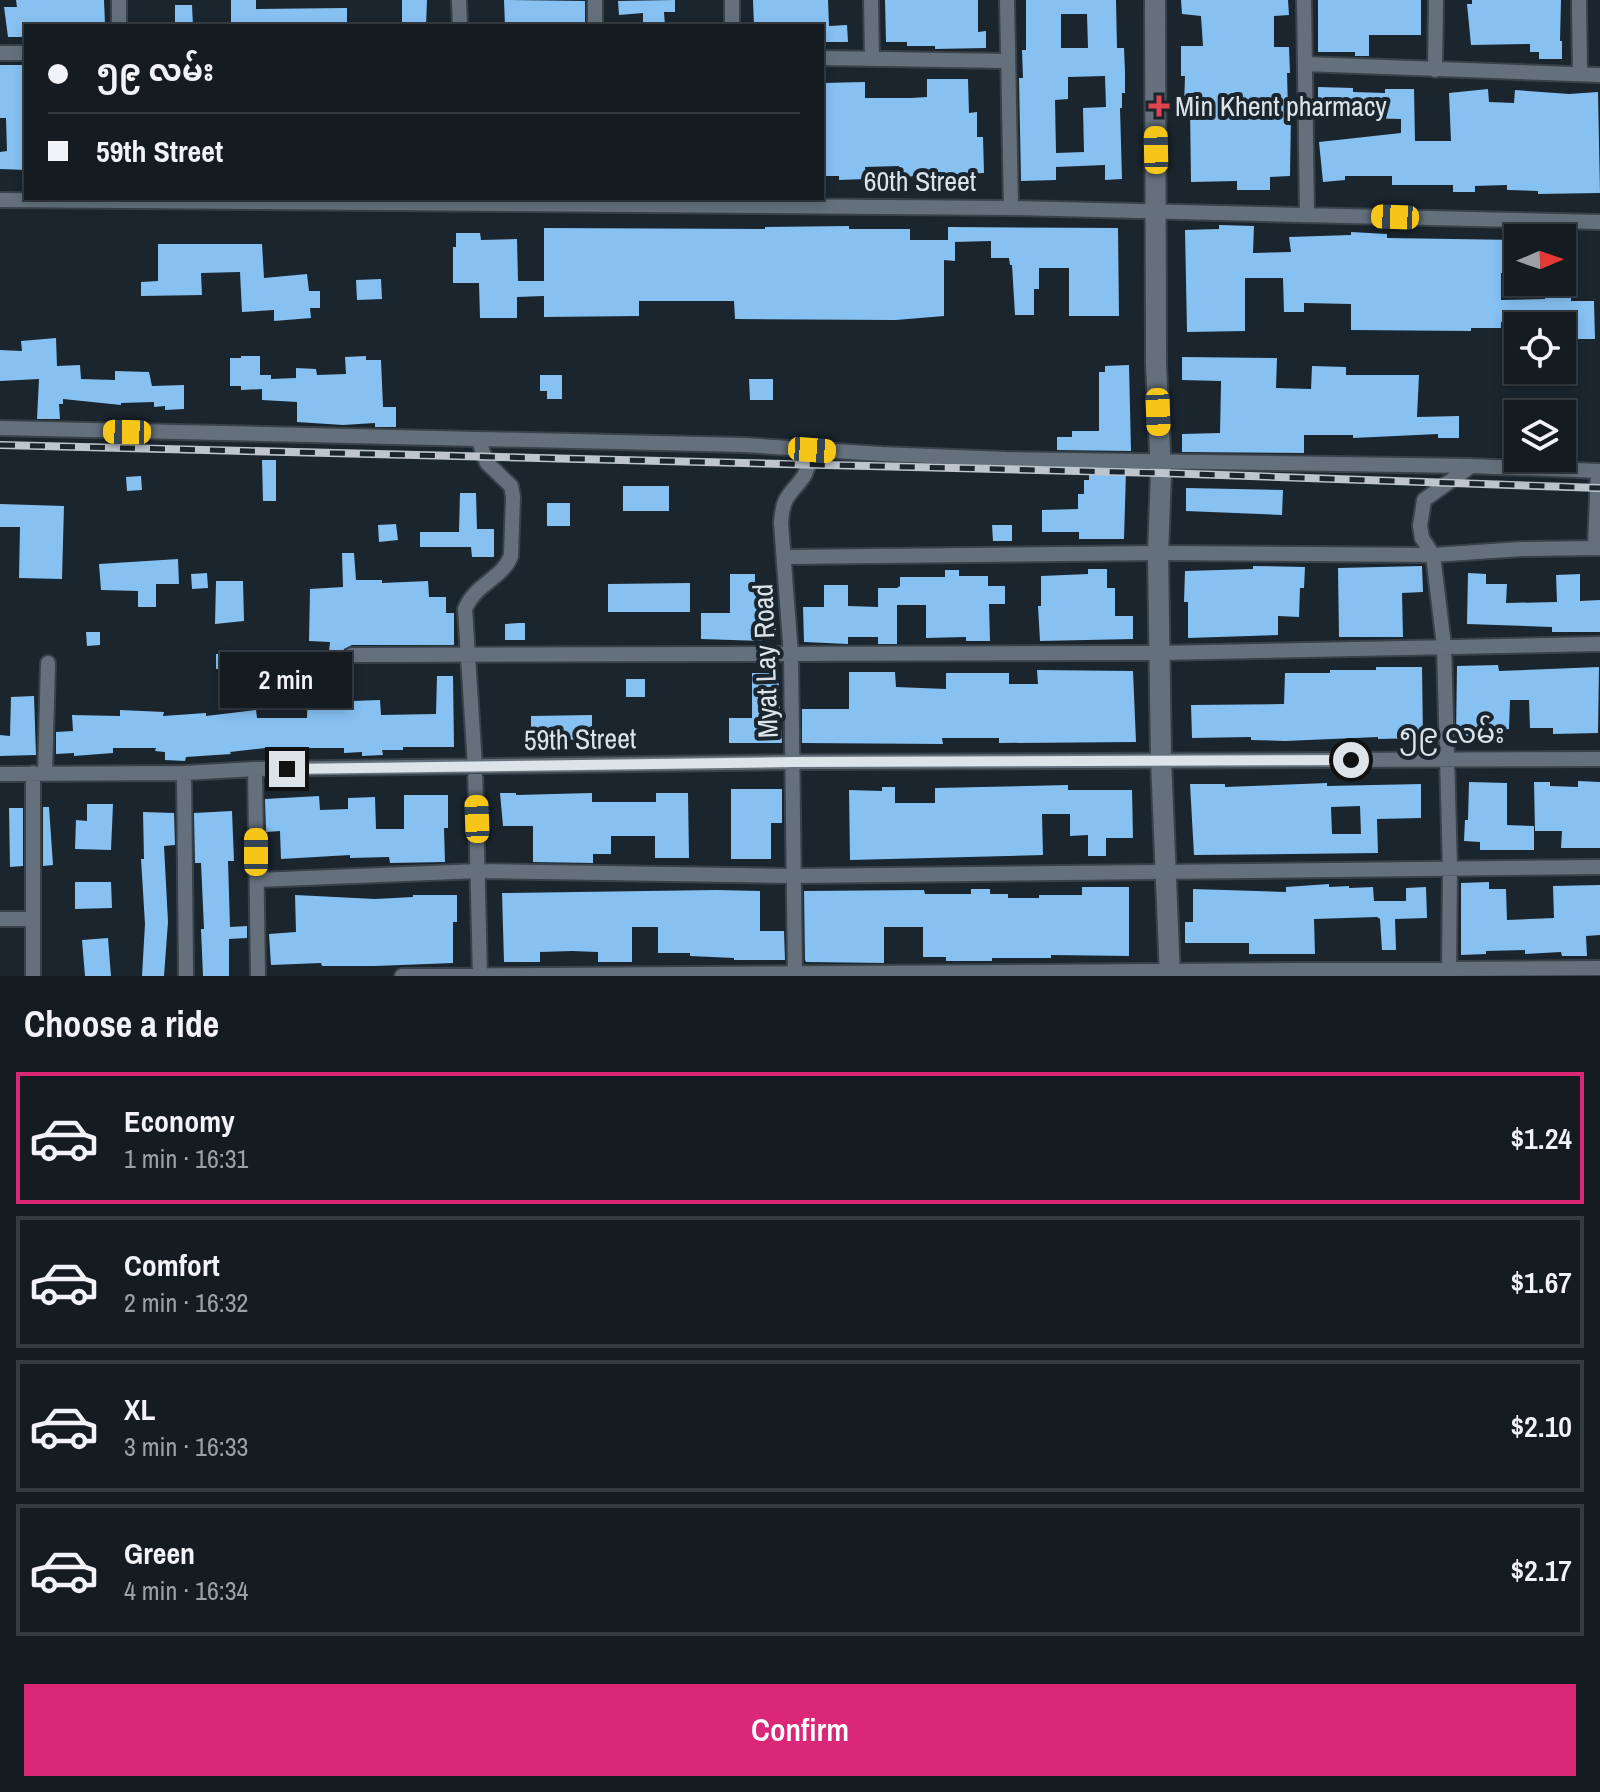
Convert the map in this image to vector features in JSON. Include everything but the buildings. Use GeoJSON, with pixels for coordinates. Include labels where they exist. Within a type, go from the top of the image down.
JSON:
{"type":"FeatureCollection","features":[{"type":"Feature","properties":{"kind":"main road"},"geometry":{"type":"LineString","coordinates":[[1155,0],[1159,653],[1170,974]]}},
{"type":"Feature","properties":{"kind":"street"},"geometry":{"type":"LineString","coordinates":[[119,0],[119,24]]}},
{"type":"Feature","properties":{"kind":"street"},"geometry":{"type":"LineString","coordinates":[[459,0],[460,24]]}},
{"type":"Feature","properties":{"kind":"street"},"geometry":{"type":"LineString","coordinates":[[595,0],[595,24]]}},
{"type":"Feature","properties":{"kind":"street"},"geometry":{"type":"LineString","coordinates":[[732,0],[732,24]]}},
{"type":"Feature","properties":{"kind":"street"},"geometry":{"type":"LineString","coordinates":[[871,0],[872,58]]}},
{"type":"Feature","properties":{"kind":"street"},"geometry":{"type":"LineString","coordinates":[[1007,0],[1011,208]]}},
{"type":"Feature","properties":{"kind":"street"},"geometry":{"type":"LineString","coordinates":[[1304,0],[1307,215]]}},
{"type":"Feature","properties":{"kind":"street"},"geometry":{"type":"LineString","coordinates":[[1435,70],[1436,0]]}},
{"type":"Feature","properties":{"kind":"street"},"geometry":{"type":"LineString","coordinates":[[1579,0],[1580,74]]}},
{"type":"Feature","properties":{"kind":"street"},"geometry":{"type":"LineString","coordinates":[[0,53],[24,53]]}},
{"type":"Feature","properties":{"kind":"street"},"geometry":{"type":"LineString","coordinates":[[824,58],[1008,61]]}},
{"type":"Feature","properties":{"kind":"street"},"geometry":{"type":"LineString","coordinates":[[1305,64],[1600,75]]}},
{"type":"Feature","properties":{"kind":"street","name":"60th Street"},"geometry":{"type":"LineString","coordinates":[[0,200],[24,200]]}},
{"type":"Feature","properties":{"kind":"street","name":"60th Street"},"geometry":{"type":"LineString","coordinates":[[131,200],[735,202],[1600,222]]}},
{"type":"Feature","properties":{"kind":"street"},"geometry":{"type":"LineString","coordinates":[[0,428],[744,445],[1006,459],[1471,466],[1599,471],[1598,548],[1433,555],[1158,553],[786,557]]}},
{"type":"Feature","properties":{"kind":"street"},"geometry":{"type":"LineString","coordinates":[[478,439],[487,463],[511,486],[513,497],[508,565],[469,597],[465,609],[475,767],[480,976]]}},
{"type":"Feature","properties":{"kind":"street","name":"Myat Lay Road"},"geometry":{"type":"LineString","coordinates":[[795,975],[795,762],[782,507],[789,492],[805,475],[812,450]]}},
{"type":"Feature","properties":{"kind":"street"},"geometry":{"type":"LineString","coordinates":[[1449,972],[1450,868],[1444,646],[1433,555],[1422,538],[1420,526],[1424,500],[1471,466]]}},
{"type":"Feature","properties":{"kind":"street"},"geometry":{"type":"LineString","coordinates":[[352,655],[1159,653],[1600,644]]}},
{"type":"Feature","properties":{"kind":"street"},"geometry":{"type":"LineString","coordinates":[[33,976],[32,919],[48,663]]}},
{"type":"Feature","properties":{"kind":"street","name":"၅၉ လမ်း"},"geometry":{"type":"LineString","coordinates":[[1161,760],[1600,759]]}},
{"type":"Feature","properties":{"kind":"street","name":"59th Street"},"geometry":{"type":"LineString","coordinates":[[0,774],[795,762],[1161,760]]}},
{"type":"Feature","properties":{"kind":"street"},"geometry":{"type":"LineString","coordinates":[[255,769],[258,976]]}},
{"type":"Feature","properties":{"kind":"street"},"geometry":{"type":"LineString","coordinates":[[184,773],[186,976]]}},
{"type":"Feature","properties":{"kind":"street"},"geometry":{"type":"LineString","coordinates":[[257,880],[479,871],[794,876],[1600,867]]}},
{"type":"Feature","properties":{"kind":"street"},"geometry":{"type":"LineString","coordinates":[[0,919],[32,919]]}},
{"type":"Feature","properties":{"kind":"street"},"geometry":{"type":"LineString","coordinates":[[402,976],[1170,974],[1600,968]]}},
{"type":"Feature","properties":{"kind":"railway"},"geometry":{"type":"LineString","coordinates":[[0,445],[1161,473],[1600,488]]}},
{"type":"Feature","properties":{"kind":"place","name":"Min Khent pharmacy"},"geometry":{"type":"Point","coordinates":[1159,106]}},
{"type":"Feature","properties":{"kind":"route"},"geometry":{"type":"LineString","coordinates":[[287,769],[795,762],[1351,760]]}}]}
